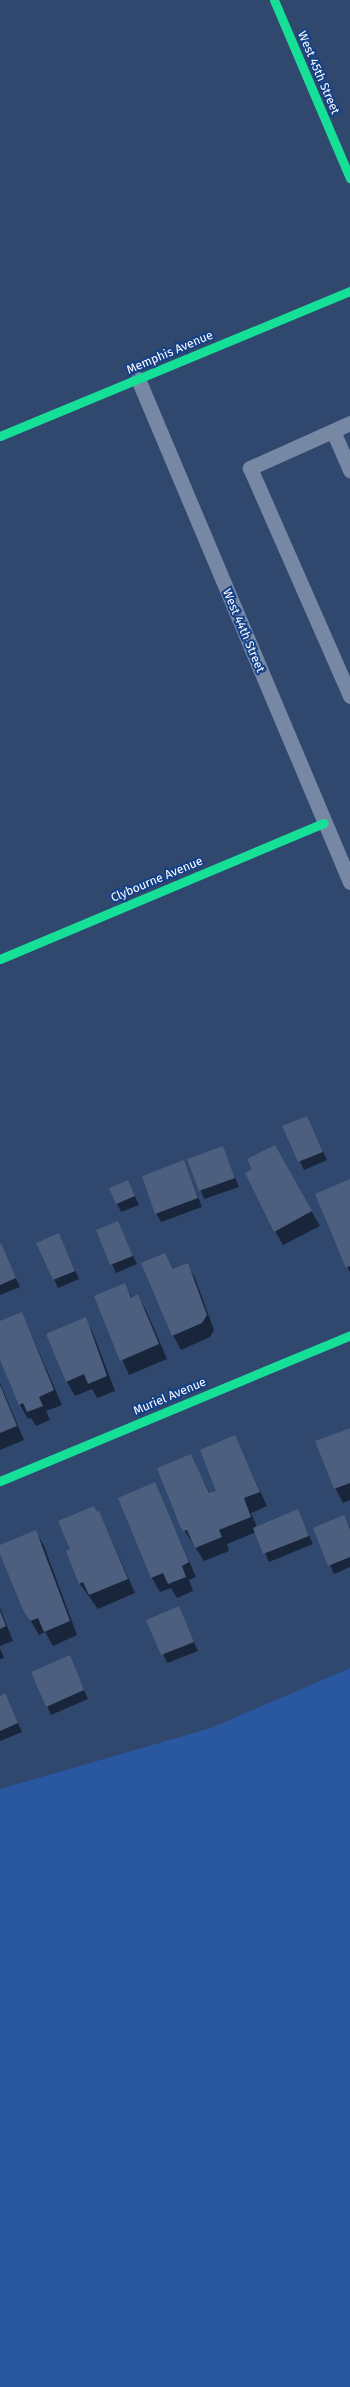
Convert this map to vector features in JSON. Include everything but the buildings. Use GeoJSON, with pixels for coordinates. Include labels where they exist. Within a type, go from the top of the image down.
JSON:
{"type":"FeatureCollection","features":[{"type":"Feature","properties":{"kind":"street","name":"West 45th Street"},"geometry":{"type":"LineString","coordinates":[[274,0],[350,178]]}},
{"type":"Feature","properties":{"kind":"street","name":"Memphis Avenue"},"geometry":{"type":"LineString","coordinates":[[0,436],[350,291]]}},
{"type":"Feature","properties":{"kind":"street","name":"Clybourne Avenue"},"geometry":{"type":"LineString","coordinates":[[0,959],[324,823]]}},
{"type":"Feature","properties":{"kind":"street","name":"Muriel Avenue"},"geometry":{"type":"LineString","coordinates":[[0,1481],[350,1335]]}},
{"type":"Feature","properties":{"kind":"lane","name":"West 44th Street"},"geometry":{"type":"LineString","coordinates":[[138,379],[350,882]]}},
{"type":"Feature","properties":{"kind":"lane"},"geometry":{"type":"LineString","coordinates":[[350,423],[250,468],[350,696]]}},
{"type":"Feature","properties":{"kind":"lane"},"geometry":{"type":"LineString","coordinates":[[333,431],[350,470]]}},
{"type":"Feature","properties":{"kind":"shaded area"},"geometry":{"type":"Polygon","coordinates":[[[350,1668],[350,2387],[0,2387],[0,1789],[211,1728],[350,1668]]]}},
{"type":"Feature","properties":{"kind":"traffic: fast"},"geometry":{"type":"LineString","coordinates":[[274,0],[350,178]]}},
{"type":"Feature","properties":{"kind":"traffic: fast"},"geometry":{"type":"LineString","coordinates":[[0,436],[350,291]]}},
{"type":"Feature","properties":{"kind":"traffic: fast"},"geometry":{"type":"LineString","coordinates":[[0,959],[324,823]]}},
{"type":"Feature","properties":{"kind":"traffic: fast"},"geometry":{"type":"LineString","coordinates":[[0,1481],[350,1335]]}}]}
